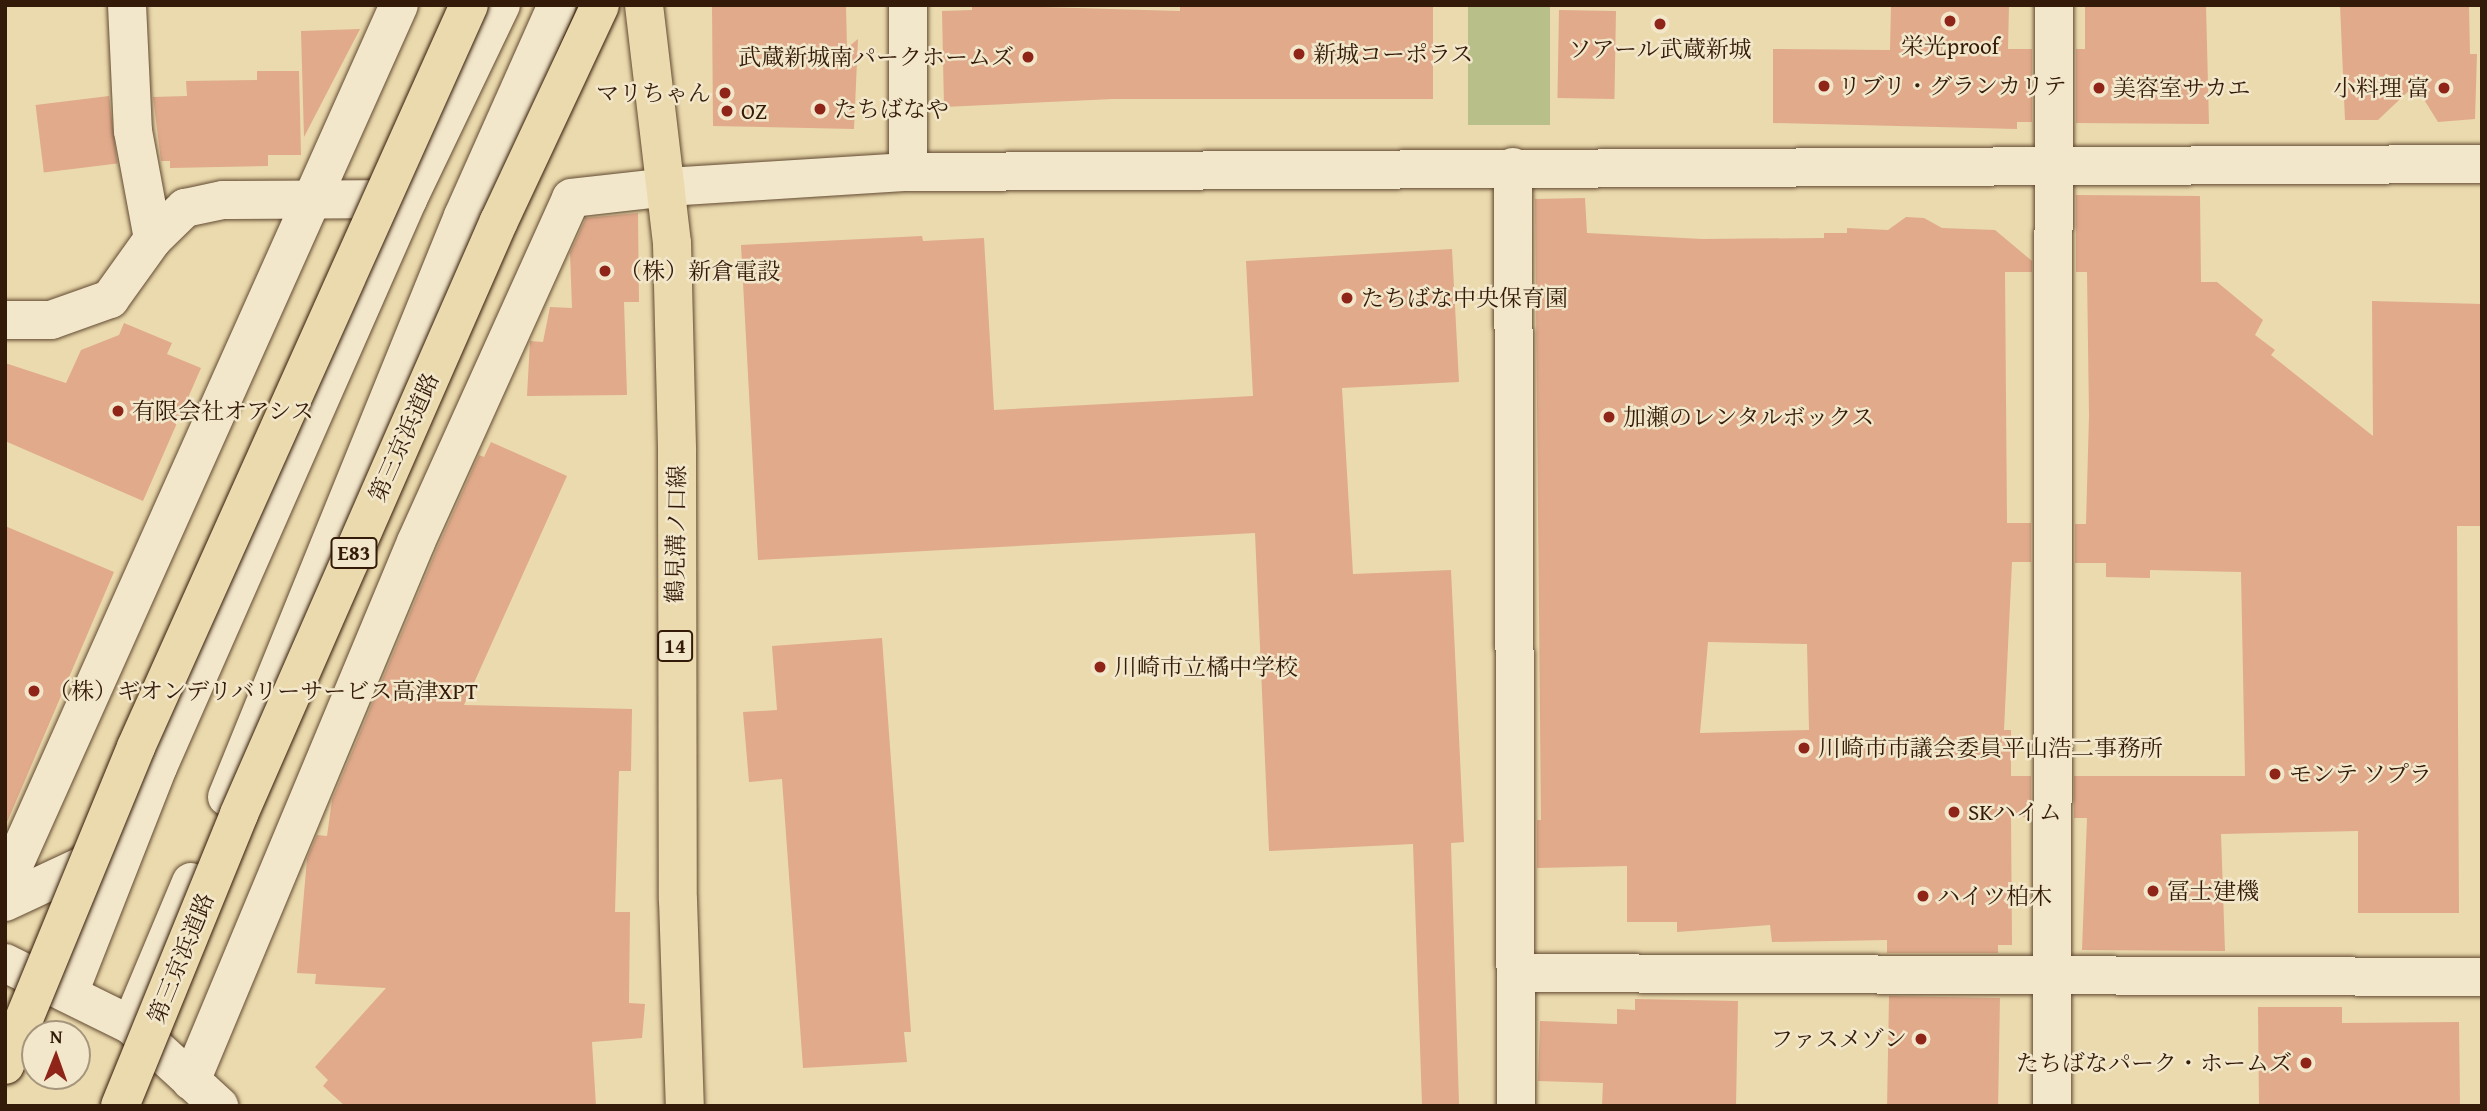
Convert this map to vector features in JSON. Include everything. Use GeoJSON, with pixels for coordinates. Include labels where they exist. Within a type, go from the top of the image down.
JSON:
{"type":"FeatureCollection","features":[{"type":"Feature","properties":{"kind":"main road"},"geometry":{"type":"LineString","coordinates":[[5,1065],[136,747],[469,5]]}},
{"type":"Feature","properties":{"kind":"main road","name":"第三京浜道路"},"geometry":{"type":"LineString","coordinates":[[120,1106],[256,776],[499,221],[600,5]]}},
{"type":"Feature","properties":{"kind":"main road","name":"鶴見溝ノ口線"},"geometry":{"type":"LineString","coordinates":[[644,5],[667,187],[677,451],[677,785],[685,1106]]}},
{"type":"Feature","properties":{"kind":"street"},"geometry":{"type":"LineString","coordinates":[[127,5],[132,131],[153,239]]}},
{"type":"Feature","properties":{"kind":"street"},"geometry":{"type":"LineString","coordinates":[[7,889],[308,201],[399,5]]}},
{"type":"Feature","properties":{"kind":"street"},"geometry":{"type":"LineString","coordinates":[[69,993],[158,767],[408,199],[501,5]]}},
{"type":"Feature","properties":{"kind":"street"},"geometry":{"type":"LineString","coordinates":[[131,1025],[463,216],[557,5]]}},
{"type":"Feature","properties":{"kind":"street"},"geometry":{"type":"LineString","coordinates":[[908,5],[908,172]]}},
{"type":"Feature","properties":{"kind":"street"},"geometry":{"type":"LineString","coordinates":[[2052,1106],[2054,5]]}},
{"type":"Feature","properties":{"kind":"street"},"geometry":{"type":"LineString","coordinates":[[191,1081],[405,567],[571,198],[667,187],[908,172],[2482,164]]}},
{"type":"Feature","properties":{"kind":"street"},"geometry":{"type":"LineString","coordinates":[[1513,167],[1517,1106]]}},
{"type":"Feature","properties":{"kind":"street"},"geometry":{"type":"LineString","coordinates":[[5,320],[51,320],[110,299],[153,239],[185,208],[223,200],[408,199]]}},
{"type":"Feature","properties":{"kind":"street"},"geometry":{"type":"LineString","coordinates":[[7,889],[127,845]]}},
{"type":"Feature","properties":{"kind":"street"},"geometry":{"type":"LineString","coordinates":[[6,964],[131,1025],[219,1106]]}},
{"type":"Feature","properties":{"kind":"street"},"geometry":{"type":"LineString","coordinates":[[1516,973],[2052,978],[2482,977]]}},
{"type":"Feature","properties":{"kind":"green space"},"geometry":{"type":"Polygon","coordinates":[[[1468,5],[1550,5],[1550,125],[1468,125],[1468,5]]]}},
{"type":"Feature","properties":{"kind":"building"},"geometry":{"type":"Polygon","coordinates":[[[712,5],[846,5],[847,48],[858,39],[854,129],[713,126],[712,5]]]}},
{"type":"Feature","properties":{"kind":"building"},"geometry":{"type":"Polygon","coordinates":[[[972,5],[1180,11],[1180,5],[1433,5],[1433,99],[1113,99],[944,107],[942,11],[972,10],[972,5]]]}},
{"type":"Feature","properties":{"kind":"building"},"geometry":{"type":"Polygon","coordinates":[[[1891,5],[2009,5],[2008,49],[2032,49],[2032,122],[2017,122],[2017,129],[1773,123],[1773,49],[1890,50],[1891,5]]]}},
{"type":"Feature","properties":{"kind":"building"},"geometry":{"type":"Polygon","coordinates":[[[2085,5],[2206,5],[2209,124],[2076,123],[2076,49],[2085,49],[2085,5]]]}},
{"type":"Feature","properties":{"kind":"building"},"geometry":{"type":"Polygon","coordinates":[[[2340,5],[2469,5],[2470,54],[2477,54],[2475,119],[2438,122],[2415,85],[2378,120],[2345,120],[2340,5]]]}},
{"type":"Feature","properties":{"kind":"building"},"geometry":{"type":"Polygon","coordinates":[[[1559,10],[1616,11],[1614,99],[1557,98],[1559,10]]]}},
{"type":"Feature","properties":{"kind":"building"},"geometry":{"type":"Polygon","coordinates":[[[360,29],[304,137],[301,31],[360,29]]]}},
{"type":"Feature","properties":{"kind":"building"},"geometry":{"type":"Polygon","coordinates":[[[257,71],[299,71],[301,155],[268,155],[268,166],[170,168],[170,161],[161,161],[153,97],[187,96],[186,81],[257,80],[257,71]]]}},
{"type":"Feature","properties":{"kind":"building"},"geometry":{"type":"Polygon","coordinates":[[[109,96],[117,163],[44,173],[36,105],[109,96]]]}},
{"type":"Feature","properties":{"kind":"building"},"geometry":{"type":"Polygon","coordinates":[[[2076,195],[2200,196],[2201,282],[2217,282],[2263,320],[2255,335],[2275,350],[2271,355],[2373,436],[2372,301],[2482,304],[2482,526],[2457,526],[2459,913],[2358,913],[2358,831],[2221,834],[2225,951],[2082,950],[2087,818],[2074,818],[2074,776],[2245,776],[2241,572],[2150,570],[2150,578],[2106,577],[2106,563],[2075,563],[2075,524],[2086,524],[2089,416],[2087,272],[2076,272],[2076,195]]]}},
{"type":"Feature","properties":{"kind":"building"},"geometry":{"type":"Polygon","coordinates":[[[1585,198],[1587,233],[1702,239],[1824,238],[1824,233],[1847,233],[1847,228],[1888,230],[1906,217],[1924,218],[1942,228],[1995,230],[2032,261],[2032,272],[2005,272],[2007,523],[2031,523],[2031,562],[2012,562],[2004,730],[2011,730],[2011,776],[2031,776],[2031,817],[2011,817],[2012,945],[1998,945],[1998,953],[1887,953],[1887,940],[1772,942],[1770,925],[1677,932],[1677,922],[1627,922],[1627,866],[1537,868],[1537,820],[1541,820],[1535,199],[1585,198]],[[1708,642],[1700,733],[1809,730],[1807,644],[1708,642]]]}},
{"type":"Feature","properties":{"kind":"building"},"geometry":{"type":"Polygon","coordinates":[[[638,213],[639,302],[624,302],[627,395],[527,396],[530,341],[543,342],[550,307],[572,308],[570,253],[586,218],[638,213]]]}},
{"type":"Feature","properties":{"kind":"building"},"geometry":{"type":"Polygon","coordinates":[[[922,236],[923,241],[984,238],[994,410],[1253,396],[1246,261],[1452,249],[1459,382],[1342,388],[1353,574],[1451,570],[1464,842],[1451,843],[1459,1104],[1422,1105],[1413,844],[1269,851],[1255,533],[758,560],[741,245],[922,236]]]}},
{"type":"Feature","properties":{"kind":"building","name":"有限会社オアシス"},"geometry":{"type":"Polygon","coordinates":[[[124,323],[172,343],[167,354],[201,368],[143,501],[5,441],[5,363],[66,383],[81,350],[119,335],[124,323]]]}},
{"type":"Feature","properties":{"kind":"building"},"geometry":{"type":"Polygon","coordinates":[[[491,442],[567,476],[464,705],[632,709],[631,771],[619,771],[615,912],[630,912],[629,1003],[645,1004],[642,1038],[592,1042],[596,1106],[345,1106],[323,1086],[328,1080],[315,1067],[386,988],[315,984],[316,974],[297,973],[307,859],[317,835],[327,836],[332,800],[436,551],[479,455],[484,457],[491,442]]]}},
{"type":"Feature","properties":{"kind":"building","name":"（株）ギオンデリバリーサービス高津XPT"},"geometry":{"type":"Polygon","coordinates":[[[5,526],[114,572],[5,827],[5,526]]]}},
{"type":"Feature","properties":{"kind":"building"},"geometry":{"type":"Polygon","coordinates":[[[882,638],[911,1032],[904,1032],[907,1062],[803,1068],[782,779],[749,782],[743,712],[777,710],[772,646],[882,638]]]}},
{"type":"Feature","properties":{"kind":"building"},"geometry":{"type":"Polygon","coordinates":[[[1889,996],[2000,998],[1998,1106],[1887,1106],[1889,996]]]}},
{"type":"Feature","properties":{"kind":"building"},"geometry":{"type":"Polygon","coordinates":[[[1635,999],[1738,1001],[1736,1106],[1602,1106],[1603,1083],[1538,1081],[1540,1021],[1617,1024],[1617,1009],[1635,1010],[1635,999]]]}},
{"type":"Feature","properties":{"kind":"building"},"geometry":{"type":"Polygon","coordinates":[[[2258,1007],[2342,1007],[2342,1023],[2459,1022],[2460,1106],[2259,1106],[2258,1007]]]}},
{"type":"Feature","properties":{"kind":"place","name":"栄光proof"},"geometry":{"type":"Point","coordinates":[1950,21]}},
{"type":"Feature","properties":{"kind":"place","name":"ソアール武蔵新城"},"geometry":{"type":"Point","coordinates":[1660,24]}},
{"type":"Feature","properties":{"kind":"place","name":"新城コーポラス"},"geometry":{"type":"Point","coordinates":[1299,54]}},
{"type":"Feature","properties":{"kind":"place","name":"武蔵新城南パークホームズ"},"geometry":{"type":"Point","coordinates":[1028,57]}},
{"type":"Feature","properties":{"kind":"place","name":"リブリ・グランカリテ"},"geometry":{"type":"Point","coordinates":[1824,86]}},
{"type":"Feature","properties":{"kind":"place","name":"美容室サカエ"},"geometry":{"type":"Point","coordinates":[2099,88]}},
{"type":"Feature","properties":{"kind":"place","name":"小料理 富"},"geometry":{"type":"Point","coordinates":[2444,88]}},
{"type":"Feature","properties":{"kind":"place","name":"マリちゃん"},"geometry":{"type":"Point","coordinates":[725,93]}},
{"type":"Feature","properties":{"kind":"place","name":"たちばなや"},"geometry":{"type":"Point","coordinates":[820,109]}},
{"type":"Feature","properties":{"kind":"place","name":"OZ"},"geometry":{"type":"Point","coordinates":[727,111]}},
{"type":"Feature","properties":{"kind":"place","name":"（株）新倉電設"},"geometry":{"type":"Point","coordinates":[605,271]}},
{"type":"Feature","properties":{"kind":"place","name":"たちばな中央保育園"},"geometry":{"type":"Point","coordinates":[1347,298]}},
{"type":"Feature","properties":{"kind":"place","name":"有限会社オアシス"},"geometry":{"type":"Point","coordinates":[118,411]}},
{"type":"Feature","properties":{"kind":"place","name":"加瀬のレンタルボックス"},"geometry":{"type":"Point","coordinates":[1609,417]}},
{"type":"Feature","properties":{"kind":"place","name":"川崎市立橘中学校"},"geometry":{"type":"Point","coordinates":[1100,667]}},
{"type":"Feature","properties":{"kind":"place","name":"（株）ギオンデリバリーサービス高津XPT"},"geometry":{"type":"Point","coordinates":[34,691]}},
{"type":"Feature","properties":{"kind":"place","name":"川崎市市議会委員平山浩二事務所"},"geometry":{"type":"Point","coordinates":[1804,748]}},
{"type":"Feature","properties":{"kind":"place","name":"モンテ ソプラ"},"geometry":{"type":"Point","coordinates":[2275,774]}},
{"type":"Feature","properties":{"kind":"place","name":"SKハイム"},"geometry":{"type":"Point","coordinates":[1954,812]}},
{"type":"Feature","properties":{"kind":"place","name":"冨士建機"},"geometry":{"type":"Point","coordinates":[2153,891]}},
{"type":"Feature","properties":{"kind":"place","name":"ハイツ柏木"},"geometry":{"type":"Point","coordinates":[1923,896]}},
{"type":"Feature","properties":{"kind":"place","name":"ファスメゾン"},"geometry":{"type":"Point","coordinates":[1921,1039]}},
{"type":"Feature","properties":{"kind":"place","name":"たちばなパーク・ホームズ"},"geometry":{"type":"Point","coordinates":[2306,1063]}}]}
